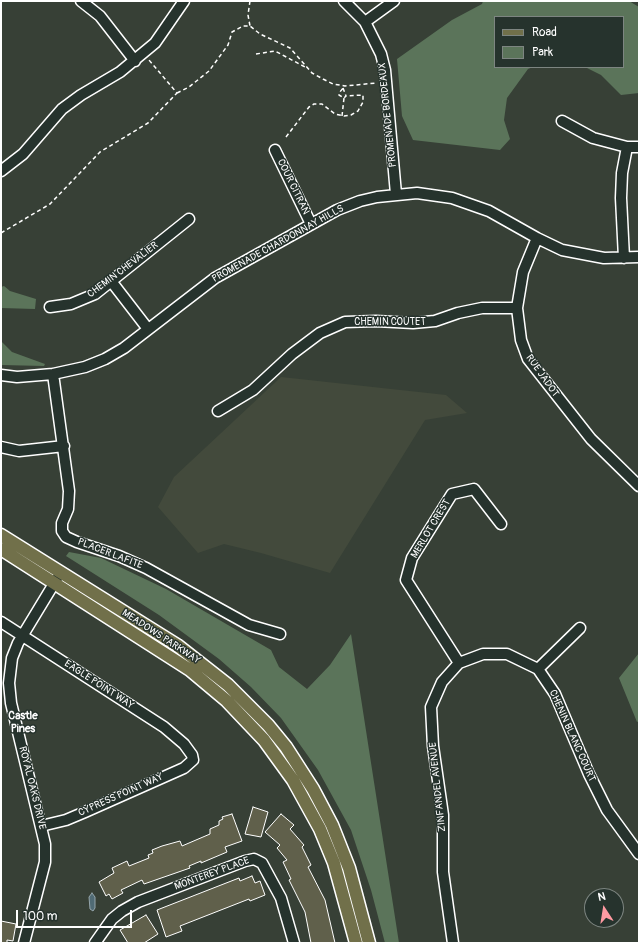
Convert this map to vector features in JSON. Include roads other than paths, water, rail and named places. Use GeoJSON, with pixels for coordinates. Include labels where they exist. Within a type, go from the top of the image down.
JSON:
{"type":"FeatureCollection","features":[{"type":"Feature","properties":{"kind":"main road","name":"MEADOWS PARKWAY"},"geometry":{"type":"LineString","coordinates":[[1,535],[190,670],[227,701],[264,740],[293,780],[320,829],[334,863],[356,943]]}},
{"type":"Feature","properties":{"kind":"main road","name":"MEADOWS PARKWAY"},"geometry":{"type":"LineString","coordinates":[[1,549],[58,577],[177,645],[241,696],[286,747],[322,805],[343,852],[357,894],[369,943]]}},
{"type":"Feature","properties":{"kind":"street"},"geometry":{"type":"LineString","coordinates":[[81,1],[100,16],[135,61]]}},
{"type":"Feature","properties":{"kind":"street"},"geometry":{"type":"LineString","coordinates":[[1,171],[23,154],[62,109],[81,95],[120,72],[155,43],[184,1]]}},
{"type":"Feature","properties":{"kind":"street","name":"PROMENADE BORDEAUX"},"geometry":{"type":"LineString","coordinates":[[344,1],[365,22],[375,38],[385,70],[396,194]]}},
{"type":"Feature","properties":{"kind":"street"},"geometry":{"type":"LineString","coordinates":[[365,22],[394,1]]}},
{"type":"Feature","properties":{"kind":"street"},"geometry":{"type":"LineString","coordinates":[[562,121],[592,138],[627,146],[639,147]]}},
{"type":"Feature","properties":{"kind":"street"},"geometry":{"type":"LineString","coordinates":[[624,258],[621,198],[622,173],[627,146]]}},
{"type":"Feature","properties":{"kind":"street","name":"COUR CITRAN"},"geometry":{"type":"LineString","coordinates":[[275,150],[311,224]]}},
{"type":"Feature","properties":{"kind":"street","name":"PROMENADE CHARDONNAY HILLS"},"geometry":{"type":"LineString","coordinates":[[1,375],[17,377],[53,374],[85,367],[105,359],[124,348],[215,278],[311,224],[360,201],[396,194],[435,195],[469,202],[562,250],[604,258],[639,257]]}},
{"type":"Feature","properties":{"kind":"street","name":"CHEMIN CHEVALIER"},"geometry":{"type":"LineString","coordinates":[[50,307],[84,300],[111,282],[189,219]]}},
{"type":"Feature","properties":{"kind":"street","name":"RUE JADOT"},"geometry":{"type":"LineString","coordinates":[[537,238],[523,272],[517,308],[521,340],[528,358],[591,439],[639,486]]}},
{"type":"Feature","properties":{"kind":"street"},"geometry":{"type":"LineString","coordinates":[[111,282],[148,329]]}},
{"type":"Feature","properties":{"kind":"street","name":"CHEMIN COUTET"},"geometry":{"type":"LineString","coordinates":[[218,411],[253,390],[292,354],[320,333],[345,322],[376,321],[413,324],[435,321],[458,313],[482,308],[517,308]]}},
{"type":"Feature","properties":{"kind":"street","name":"PLACER LAFITE"},"geometry":{"type":"LineString","coordinates":[[53,374],[69,491],[68,509],[62,523],[62,531],[66,537],[119,556],[146,568],[249,625],[280,634]]}},
{"type":"Feature","properties":{"kind":"street"},"geometry":{"type":"LineString","coordinates":[[1,447],[19,451],[64,446]]}},
{"type":"Feature","properties":{"kind":"street","name":"MERLOT CREST"},"geometry":{"type":"LineString","coordinates":[[459,663],[406,580],[412,558],[452,494],[474,489],[501,524]]}},
{"type":"Feature","properties":{"kind":"street","name":"ROYAL OAKS DRIVE"},"geometry":{"type":"LineString","coordinates":[[24,943],[45,862],[45,844],[11,704],[9,683],[12,658],[23,635],[58,577]]}},
{"type":"Feature","properties":{"kind":"street","name":"EAGLE POINT WAY"},"geometry":{"type":"LineString","coordinates":[[1,622],[164,727],[184,744],[192,755]]}},
{"type":"Feature","properties":{"kind":"street"},"geometry":{"type":"LineString","coordinates":[[538,669],[580,628]]}},
{"type":"Feature","properties":{"kind":"street","name":"CHENIN BLANC COURT"},"geometry":{"type":"LineString","coordinates":[[459,663],[484,654],[507,654],[538,669],[555,694],[588,774],[607,810],[639,854]]}},
{"type":"Feature","properties":{"kind":"street","name":"ZINFANDEL AVENUE"},"geometry":{"type":"LineString","coordinates":[[453,943],[443,872],[443,815],[433,746],[431,707],[442,682],[459,663]]}},
{"type":"Feature","properties":{"kind":"street","name":"CYPRESS POINT WAY"},"geometry":{"type":"LineString","coordinates":[[41,826],[66,820],[184,768],[193,760],[192,755]]}},
{"type":"Feature","properties":{"kind":"street","name":"MONTEREY PLACE"},"geometry":{"type":"LineString","coordinates":[[95,943],[112,919],[122,911],[138,902],[245,861],[254,859],[262,863],[280,898],[294,943]]}},
{"type":"Feature","properties":{"kind":"water"},"geometry":{"type":"Polygon","coordinates":[[[92,893],[95,897],[95,908],[93,911],[90,909],[89,897],[92,893]]]}},
{"type":"Feature","properties":{"kind":"district","name":"Castle Pines"},"geometry":{"type":"Point","coordinates":[23,722]}}]}
